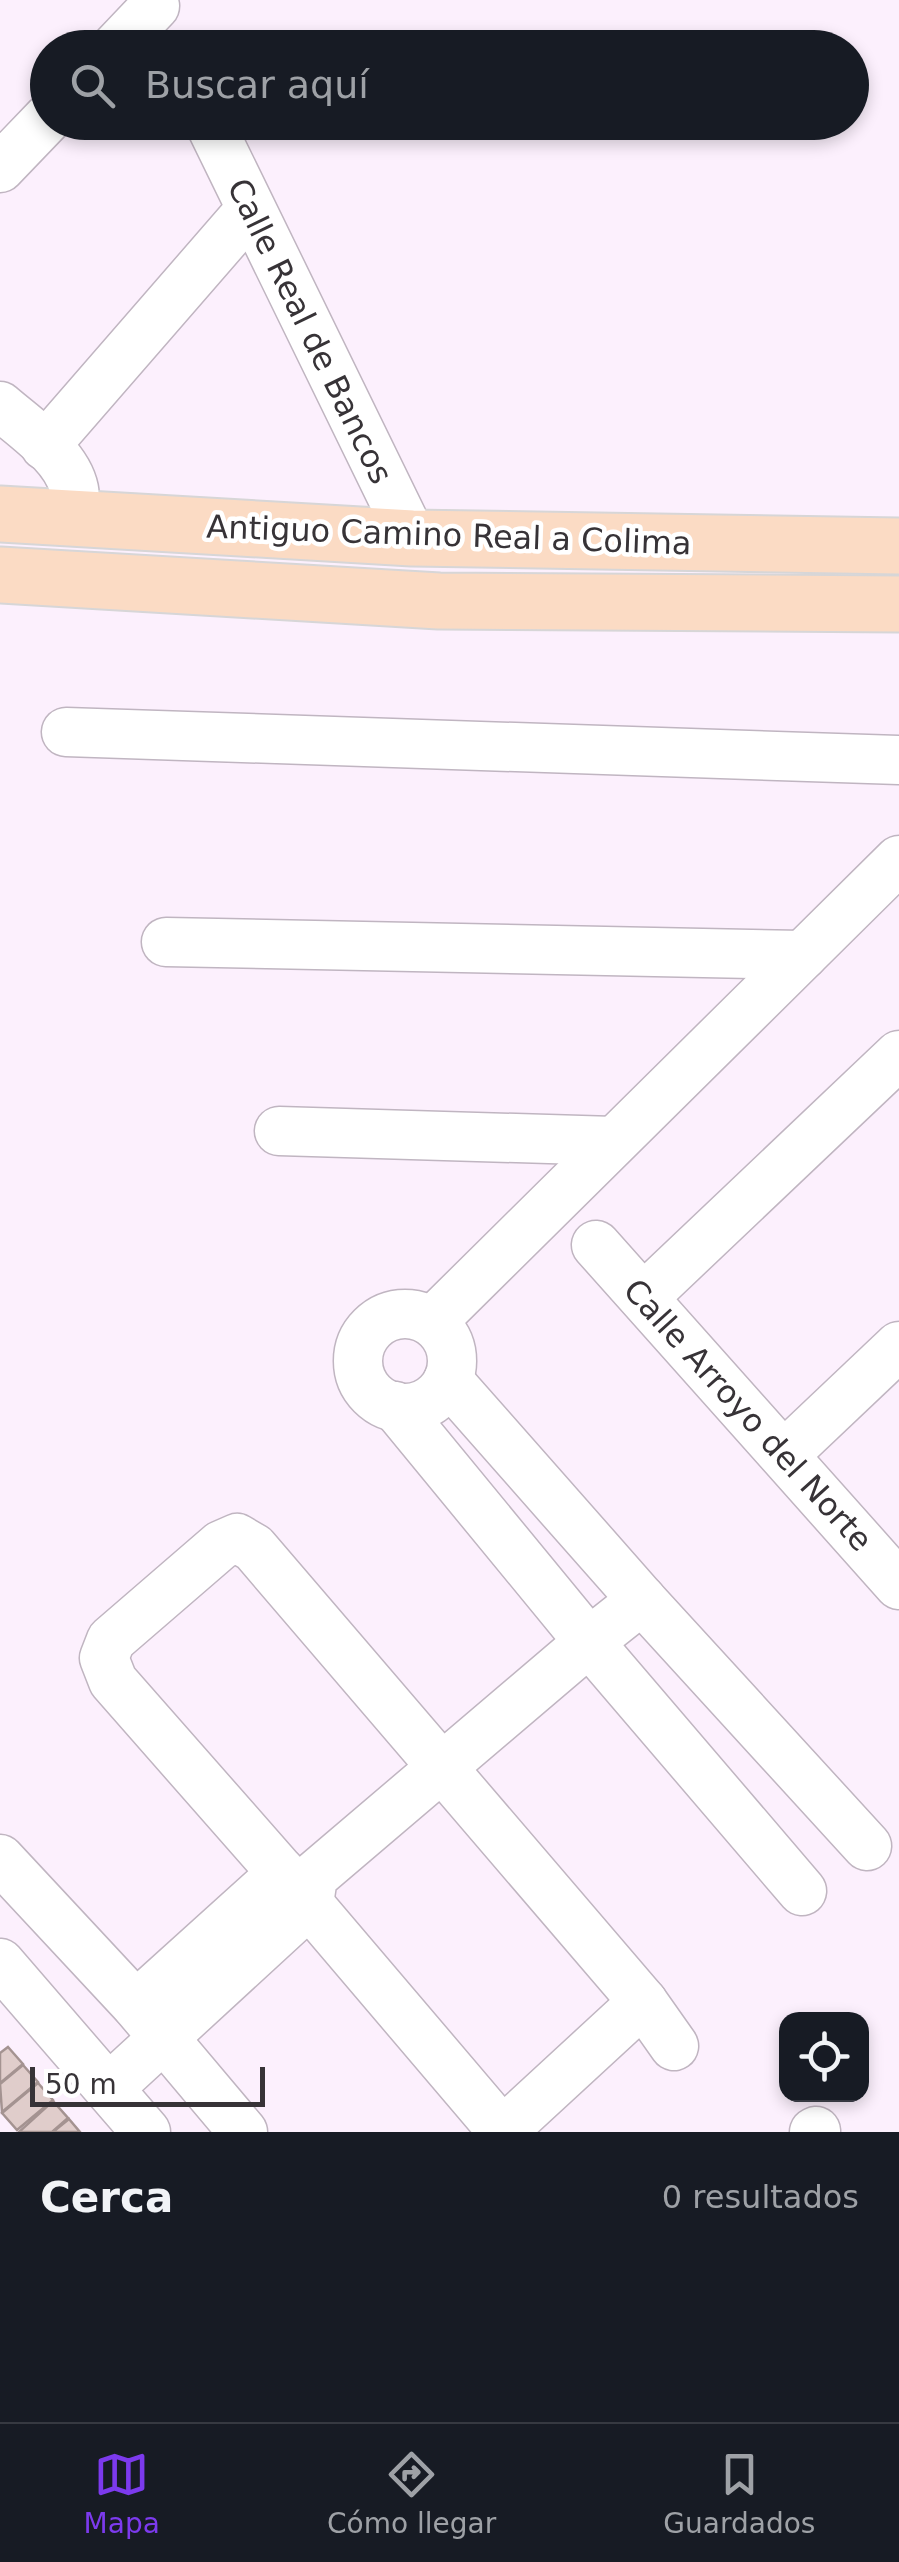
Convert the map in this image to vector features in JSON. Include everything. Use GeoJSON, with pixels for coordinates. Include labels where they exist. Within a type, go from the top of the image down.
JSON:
{"type":"FeatureCollection","features":[{"type":"Feature","properties":{"kind":"main road","name":"Antiguo Camino Real a Colima"},"geometry":{"type":"LineString","coordinates":[[0,514],[412,538],[899,546]]}},
{"type":"Feature","properties":{"kind":"main road"},"geometry":{"type":"LineString","coordinates":[[23,577],[68,548],[70,521]]}},
{"type":"Feature","properties":{"kind":"main road","name":"Antiguo Camino Real a Colima"},"geometry":{"type":"LineString","coordinates":[[23,577],[439,601],[899,604]]}},
{"type":"Feature","properties":{"kind":"street"},"geometry":{"type":"LineString","coordinates":[[0,168],[30,137]]}},
{"type":"Feature","properties":{"kind":"street","name":"Calle Real de Bancos"},"geometry":{"type":"LineString","coordinates":[[217,140],[412,538]]}},
{"type":"Feature","properties":{"kind":"street"},"geometry":{"type":"LineString","coordinates":[[45,446],[250,210]]}},
{"type":"Feature","properties":{"kind":"street"},"geometry":{"type":"LineString","coordinates":[[0,406],[45,446],[68,475],[75,490],[70,521]]}},
{"type":"Feature","properties":{"kind":"street"},"geometry":{"type":"LineString","coordinates":[[66,732],[899,760]]}},
{"type":"Feature","properties":{"kind":"street"},"geometry":{"type":"LineString","coordinates":[[432,1322],[899,860]]}},
{"type":"Feature","properties":{"kind":"street"},"geometry":{"type":"LineString","coordinates":[[166,942],[803,955]]}},
{"type":"Feature","properties":{"kind":"street"},"geometry":{"type":"LineString","coordinates":[[644,1297],[899,1055]]}},
{"type":"Feature","properties":{"kind":"street"},"geometry":{"type":"LineString","coordinates":[[279,1132],[614,1142]]}},
{"type":"Feature","properties":{"kind":"street","name":"Calle Arroyo del Norte"},"geometry":{"type":"LineString","coordinates":[[596,1245],[899,1585]]}},
{"type":"Feature","properties":{"kind":"street"},"geometry":{"type":"LineString","coordinates":[[412,1314],[432,1322],[446,1338],[452,1359],[448,1380],[436,1397],[426,1402],[395,1406],[385,1403],[368,1389],[359,1368],[360,1347],[371,1328],[389,1316],[412,1314]]}},
{"type":"Feature","properties":{"kind":"street"},"geometry":{"type":"LineString","coordinates":[[784,1455],[899,1346]]}},
{"type":"Feature","properties":{"kind":"street"},"geometry":{"type":"LineString","coordinates":[[448,1380],[866,1846]]}},
{"type":"Feature","properties":{"kind":"street"},"geometry":{"type":"LineString","coordinates":[[395,1406],[589,1642],[802,1891]]}},
{"type":"Feature","properties":{"kind":"street"},"geometry":{"type":"LineString","coordinates":[[642,2002],[503,2132],[302,1885],[113,1680],[104,1658],[111,1640],[221,1545],[236,1538],[254,1548],[443,1766],[642,2002],[674,2046]]}},
{"type":"Feature","properties":{"kind":"street"},"geometry":{"type":"LineString","coordinates":[[109,2088],[151,2022],[302,1885],[642,1600]]}},
{"type":"Feature","properties":{"kind":"street"},"geometry":{"type":"LineString","coordinates":[[0,1859],[151,2022],[244,2132]]}},
{"type":"Feature","properties":{"kind":"street"},"geometry":{"type":"LineString","coordinates":[[0,1963],[146,2132]]}},
{"type":"Feature","properties":{"kind":"building"},"geometry":{"type":"Polygon","coordinates":[[[8,2047],[23,2064],[0,2083],[0,2053],[8,2047]]]}},
{"type":"Feature","properties":{"kind":"building"},"geometry":{"type":"Polygon","coordinates":[[[23,2065],[38,2082],[2,2112],[0,2084],[23,2065]]]}},
{"type":"Feature","properties":{"kind":"building"},"geometry":{"type":"Polygon","coordinates":[[[38,2083],[53,2100],[17,2130],[2,2113],[38,2083]]]}},
{"type":"Feature","properties":{"kind":"building"},"geometry":{"type":"Polygon","coordinates":[[[53,2101],[68,2118],[52,2132],[19,2132],[53,2101]]]}},
{"type":"Feature","properties":{"kind":"building"},"geometry":{"type":"Polygon","coordinates":[[[69,2119],[80,2132],[53,2132],[69,2119]]]}}]}
